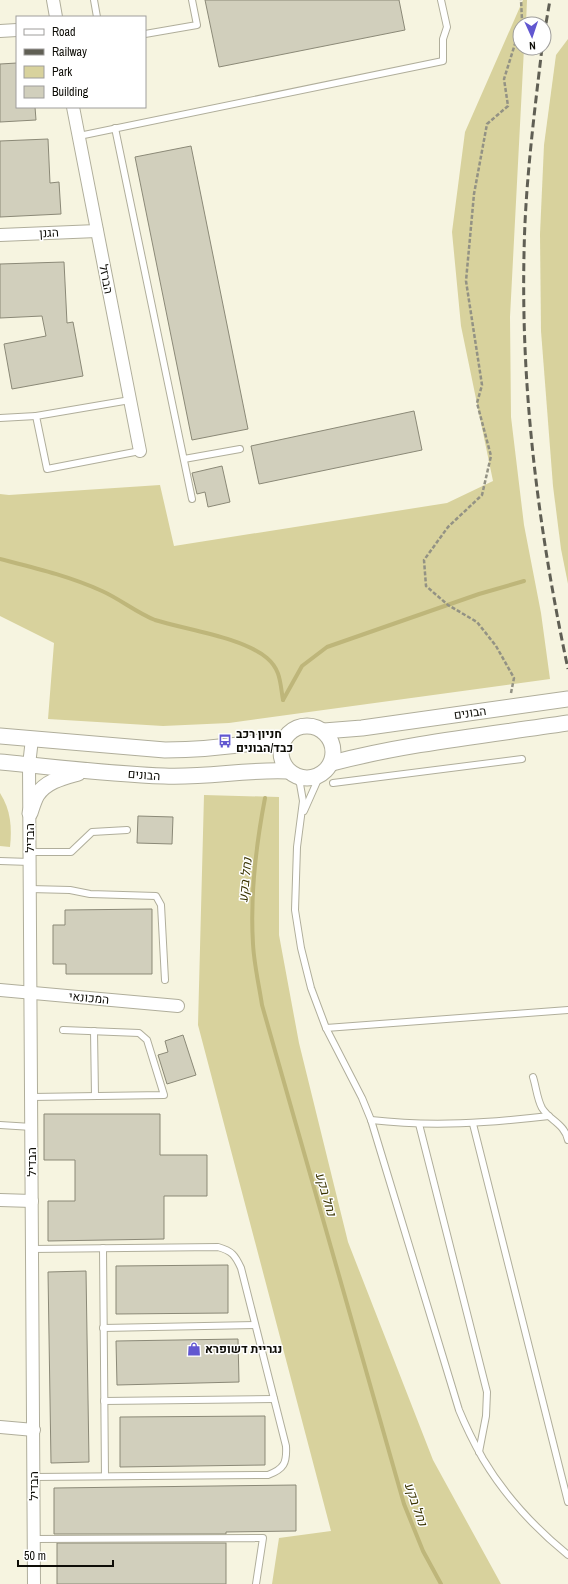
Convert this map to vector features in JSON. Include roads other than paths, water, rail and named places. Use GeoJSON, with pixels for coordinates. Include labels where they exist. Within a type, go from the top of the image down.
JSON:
{"type":"FeatureCollection","features":[{"type":"Feature","properties":{"kind":"street"},"geometry":{"type":"LineString","coordinates":[[53,0],[56,16]]}},
{"type":"Feature","properties":{"kind":"street"},"geometry":{"type":"LineString","coordinates":[[0,31],[16,30]]}},
{"type":"Feature","properties":{"kind":"street","name":"הברזל"},"geometry":{"type":"LineString","coordinates":[[73,108],[140,452]]}},
{"type":"Feature","properties":{"kind":"street","name":"הגנן"},"geometry":{"type":"LineString","coordinates":[[0,235],[97,231]]}},
{"type":"Feature","properties":{"kind":"street","name":"הבונים"},"geometry":{"type":"LineString","coordinates":[[324,731],[362,728],[568,699]]}},
{"type":"Feature","properties":{"kind":"street","name":"הבונים"},"geometry":{"type":"LineString","coordinates":[[332,763],[367,754],[402,748],[568,723]]}},
{"type":"Feature","properties":{"kind":"street"},"geometry":{"type":"LineString","coordinates":[[303,726],[316,727],[324,731],[330,738],[334,754],[332,763],[327,770],[327,779],[308,778],[292,773],[283,763],[281,755],[281,746],[285,738],[291,731],[303,726]]}},
{"type":"Feature","properties":{"kind":"street"},"geometry":{"type":"LineString","coordinates":[[0,736],[165,750],[192,750],[226,747],[285,738]]}},
{"type":"Feature","properties":{"kind":"street","name":"הבדיל"},"geometry":{"type":"LineString","coordinates":[[32,739],[29,765],[34,1584]]}},
{"type":"Feature","properties":{"kind":"street","name":"הבונים"},"geometry":{"type":"LineString","coordinates":[[0,762],[165,776],[193,776],[266,770],[292,773]]}},
{"type":"Feature","properties":{"kind":"street"},"geometry":{"type":"LineString","coordinates":[[30,813],[37,795],[47,786],[59,778],[86,770]]}},
{"type":"Feature","properties":{"kind":"street","name":"המכונאי"},"geometry":{"type":"LineString","coordinates":[[0,990],[178,1006]]}},
{"type":"Feature","properties":{"kind":"street"},"geometry":{"type":"LineString","coordinates":[[0,1200],[32,1201]]}},
{"type":"Feature","properties":{"kind":"street"},"geometry":{"type":"LineString","coordinates":[[0,1427],[34,1430]]}},
{"type":"Feature","properties":{"kind":"lane"},"geometry":{"type":"LineString","coordinates":[[94,0],[97,16]]}},
{"type":"Feature","properties":{"kind":"lane"},"geometry":{"type":"LineString","coordinates":[[146,34],[197,25],[192,0]]}},
{"type":"Feature","properties":{"kind":"lane"},"geometry":{"type":"LineString","coordinates":[[79,136],[443,61],[444,39],[447,27],[441,0]]}},
{"type":"Feature","properties":{"kind":"lane"},"geometry":{"type":"LineString","coordinates":[[114,128],[192,499]]}},
{"type":"Feature","properties":{"kind":"lane"},"geometry":{"type":"LineString","coordinates":[[0,418],[36,416],[130,400]]}},
{"type":"Feature","properties":{"kind":"lane"},"geometry":{"type":"LineString","coordinates":[[36,416],[47,469],[140,452]]}},
{"type":"Feature","properties":{"kind":"lane"},"geometry":{"type":"LineString","coordinates":[[184,459],[240,449]]}},
{"type":"Feature","properties":{"kind":"lane"},"geometry":{"type":"LineString","coordinates":[[301,818],[312,791],[327,779],[522,758]]}},
{"type":"Feature","properties":{"kind":"lane"},"geometry":{"type":"LineString","coordinates":[[292,773],[302,793],[301,818],[297,847],[295,910],[301,948],[311,988],[326,1028],[362,1098],[371,1120],[459,1410],[479,1452],[509,1497],[568,1555]]}},
{"type":"Feature","properties":{"kind":"lane"},"geometry":{"type":"LineString","coordinates":[[0,861],[71,852],[92,832],[127,830]]}},
{"type":"Feature","properties":{"kind":"lane"},"geometry":{"type":"LineString","coordinates":[[30,889],[70,890],[90,894],[156,896],[161,905],[165,980]]}},
{"type":"Feature","properties":{"kind":"lane"},"geometry":{"type":"LineString","coordinates":[[326,1028],[568,1010]]}},
{"type":"Feature","properties":{"kind":"lane"},"geometry":{"type":"LineString","coordinates":[[32,1097],[164,1096],[147,1040],[139,1033],[63,1030]]}},
{"type":"Feature","properties":{"kind":"lane"},"geometry":{"type":"LineString","coordinates":[[94,1031],[96,1096]]}},
{"type":"Feature","properties":{"kind":"lane"},"geometry":{"type":"LineString","coordinates":[[533,1076],[540,1104],[549,1116],[560,1125],[568,1140]]}},
{"type":"Feature","properties":{"kind":"lane"},"geometry":{"type":"LineString","coordinates":[[371,1120],[419,1124],[473,1124],[549,1116]]}},
{"type":"Feature","properties":{"kind":"lane"},"geometry":{"type":"LineString","coordinates":[[419,1124],[487,1392],[486,1416],[479,1452]]}},
{"type":"Feature","properties":{"kind":"lane"},"geometry":{"type":"LineString","coordinates":[[473,1124],[568,1502]]}},
{"type":"Feature","properties":{"kind":"lane"},"geometry":{"type":"LineString","coordinates":[[0,1125],[32,1127]]}},
{"type":"Feature","properties":{"kind":"lane"},"geometry":{"type":"LineString","coordinates":[[32,1248],[218,1247],[235,1255],[241,1268],[286,1446],[286,1457],[284,1464],[278,1471],[268,1475],[34,1477]]}},
{"type":"Feature","properties":{"kind":"lane"},"geometry":{"type":"LineString","coordinates":[[103,1248],[105,1476]]}},
{"type":"Feature","properties":{"kind":"lane"},"geometry":{"type":"LineString","coordinates":[[104,1328],[255,1325]]}},
{"type":"Feature","properties":{"kind":"lane"},"geometry":{"type":"LineString","coordinates":[[104,1401],[274,1399]]}},
{"type":"Feature","properties":{"kind":"lane"},"geometry":{"type":"LineString","coordinates":[[34,1539],[263,1538],[256,1584]]}},
{"type":"Feature","properties":{"kind":"waterway"},"geometry":{"type":"LineString","coordinates":[[0,559],[77,581],[109,594],[155,620],[229,639],[256,651],[267,658],[275,667],[279,677],[283,700]]}},
{"type":"Feature","properties":{"kind":"waterway"},"geometry":{"type":"LineString","coordinates":[[283,700],[302,666],[327,647],[479,594],[524,581]]}},
{"type":"Feature","properties":{"kind":"waterway","name":"נחל בקע"},"geometry":{"type":"LineString","coordinates":[[265,798],[256,852],[252,908],[255,967],[262,1005],[404,1504],[423,1551],[441,1584]]}},
{"type":"Feature","properties":{"kind":"railway"},"geometry":{"type":"LineString","coordinates":[[547,16],[550,0]]}},
{"type":"Feature","properties":{"kind":"railway"},"geometry":{"type":"LineString","coordinates":[[541,56],[530,151],[526,203],[524,255],[526,359],[529,411],[541,515],[548,566],[568,669]]}},
{"type":"Feature","properties":{"kind":"place","name":"חניון רכב כבד/הבונים"},"geometry":{"type":"Point","coordinates":[225,741]}},
{"type":"Feature","properties":{"kind":"place","name":"נגריית דשופרא"},"geometry":{"type":"Point","coordinates":[194,1349]}}]}
